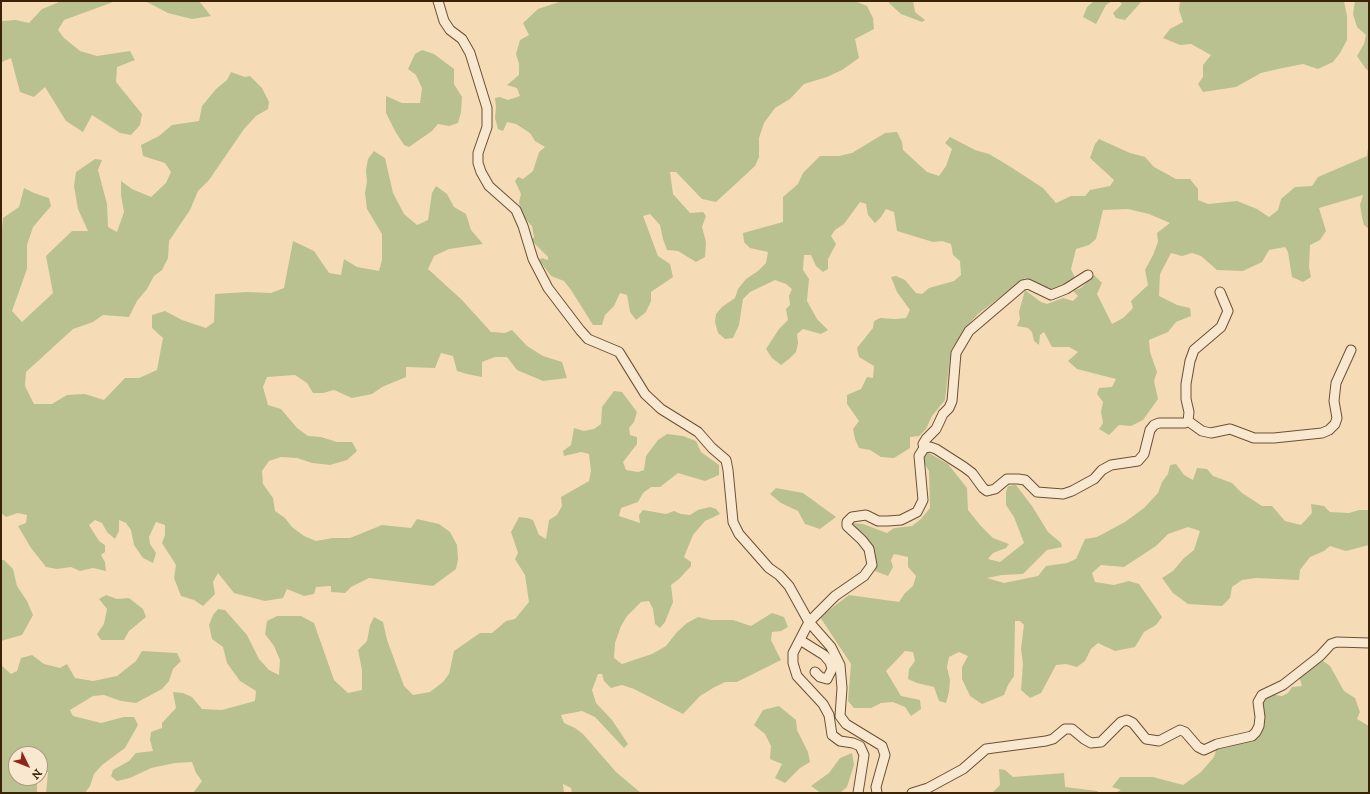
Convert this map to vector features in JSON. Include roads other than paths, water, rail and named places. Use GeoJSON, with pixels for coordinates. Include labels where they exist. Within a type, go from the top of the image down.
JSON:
{"type":"FeatureCollection","features":[{"type":"Feature","properties":{"kind":"street"},"geometry":{"type":"LineString","coordinates":[[438,1],[444,21],[450,30],[462,39],[470,53],[487,108],[487,127],[478,153],[478,163],[489,186],[516,210],[524,226],[533,259],[548,288],[588,339],[619,352],[645,394],[661,409],[698,432],[712,448],[726,460],[733,522],[739,534],[769,568],[779,574],[789,586],[809,622],[831,648],[840,664],[842,688],[840,716],[846,724],[882,746],[885,755],[876,787],[877,793]]}},
{"type":"Feature","properties":{"kind":"street"},"geometry":{"type":"LineString","coordinates":[[858,793],[864,755],[860,746],[853,743],[840,741],[832,735],[828,715],[822,704],[797,676],[793,663],[793,653],[809,622],[836,596],[864,576],[872,566],[869,549],[847,526],[847,522],[852,517],[866,516],[878,521],[901,520],[917,512],[922,505],[923,500],[919,456],[924,448],[923,444],[926,438],[936,429],[952,401],[956,353],[969,331],[1023,284],[1028,284],[1051,296],[1066,289],[1088,275]]}},
{"type":"Feature","properties":{"kind":"street"},"geometry":{"type":"LineString","coordinates":[[1188,421],[1189,412],[1186,399],[1186,384],[1190,361],[1194,350],[1221,327],[1228,311],[1220,292]]}},
{"type":"Feature","properties":{"kind":"street"},"geometry":{"type":"LineString","coordinates":[[1188,421],[1202,431],[1211,433],[1230,429],[1254,438],[1274,438],[1322,433],[1329,430],[1332,428],[1337,418],[1334,401],[1336,383],[1351,350]]}},
{"type":"Feature","properties":{"kind":"street"},"geometry":{"type":"LineString","coordinates":[[924,448],[930,447],[936,449],[964,467],[972,473],[987,491],[995,489],[1007,480],[1018,479],[1025,480],[1037,492],[1063,494],[1072,491],[1094,478],[1102,470],[1111,465],[1138,461],[1144,454],[1150,430],[1154,425],[1159,423],[1185,423],[1188,421]]}},
{"type":"Feature","properties":{"kind":"street"},"geometry":{"type":"LineString","coordinates":[[800,640],[824,655],[830,662],[832,669],[827,679],[820,677],[815,672]]}},
{"type":"Feature","properties":{"kind":"street"},"geometry":{"type":"LineString","coordinates":[[912,793],[928,788],[963,769],[986,749],[1046,741],[1053,739],[1065,729],[1072,729],[1091,743],[1101,742],[1117,728],[1121,722],[1127,720],[1133,723],[1146,739],[1159,741],[1180,730],[1185,732],[1198,747],[1204,750],[1217,744],[1252,736],[1256,732],[1258,726],[1260,717],[1258,702],[1262,695],[1283,685],[1320,656],[1331,644],[1337,642],[1369,643]]}}]}
